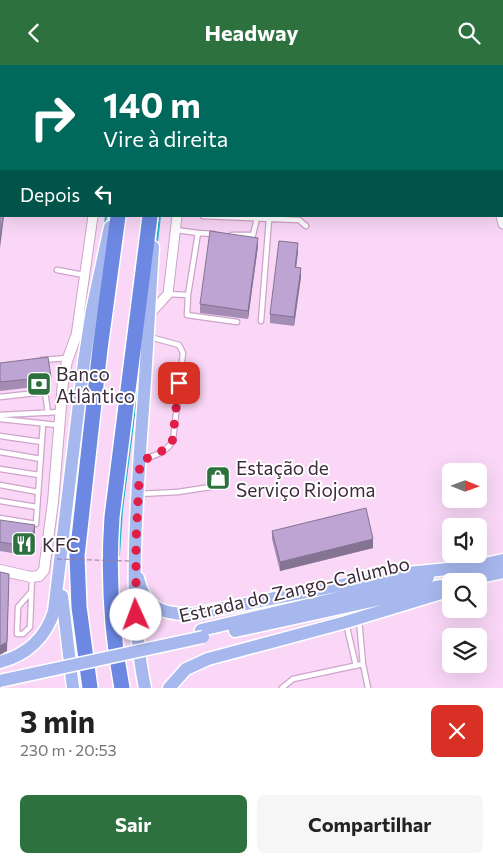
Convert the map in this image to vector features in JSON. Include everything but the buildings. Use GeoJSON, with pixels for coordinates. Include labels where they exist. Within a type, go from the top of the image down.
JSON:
{"type":"FeatureCollection","features":[{"type":"Feature","properties":{"kind":"highway"},"geometry":{"type":"LineString","coordinates":[[90,688],[80,615],[77,556],[100,349],[118,217]]}},
{"type":"Feature","properties":{"kind":"highway"},"geometry":{"type":"LineString","coordinates":[[122,688],[114,643],[111,604],[111,533],[150,217]]}},
{"type":"Feature","properties":{"kind":"main road"},"geometry":{"type":"LineString","coordinates":[[0,663],[20,655],[34,645],[50,624],[54,611],[76,421],[92,310],[112,217]]}},
{"type":"Feature","properties":{"kind":"main road"},"geometry":{"type":"LineString","coordinates":[[145,688],[137,638],[136,541],[137,494],[154,217]]}},
{"type":"Feature","properties":{"kind":"main road"},"geometry":{"type":"LineString","coordinates":[[136,541],[137,567],[142,591],[154,606],[162,611],[177,615],[194,614],[397,574],[442,575]]}},
{"type":"Feature","properties":{"kind":"main road"},"geometry":{"type":"LineString","coordinates":[[481,573],[503,560]]}},
{"type":"Feature","properties":{"kind":"main road"},"geometry":{"type":"LineString","coordinates":[[59,564],[72,688]]}},
{"type":"Feature","properties":{"kind":"main road"},"geometry":{"type":"LineString","coordinates":[[487,574],[503,572]]}},
{"type":"Feature","properties":{"kind":"main road","name":"Estrada do Zango-Calumbo"},"geometry":{"type":"LineString","coordinates":[[0,681],[202,633],[442,583]]}},
{"type":"Feature","properties":{"kind":"main road","name":"Estrada do Zango-Calumbo"},"geometry":{"type":"LineString","coordinates":[[0,674],[442,585]]}},
{"type":"Feature","properties":{"kind":"main road"},"geometry":{"type":"LineString","coordinates":[[169,688],[186,669],[208,659],[346,622],[442,593]]}},
{"type":"Feature","properties":{"kind":"street"},"geometry":{"type":"LineString","coordinates":[[75,339],[93,217]]}},
{"type":"Feature","properties":{"kind":"street"},"geometry":{"type":"LineString","coordinates":[[149,315],[168,294],[177,217]]}},
{"type":"Feature","properties":{"kind":"street"},"geometry":{"type":"LineString","coordinates":[[0,570],[32,577],[39,576],[44,570],[53,502],[59,419],[68,357],[75,339],[92,310]]}},
{"type":"Feature","properties":{"kind":"lane"},"geometry":{"type":"LineString","coordinates":[[230,217],[299,220],[306,226]]}},
{"type":"Feature","properties":{"kind":"lane"},"geometry":{"type":"LineString","coordinates":[[176,230],[198,233],[253,235],[257,218]]}},
{"type":"Feature","properties":{"kind":"lane"},"geometry":{"type":"LineString","coordinates":[[261,321],[269,219]]}},
{"type":"Feature","properties":{"kind":"lane"},"geometry":{"type":"LineString","coordinates":[[198,233],[188,295],[187,315],[237,322]]}},
{"type":"Feature","properties":{"kind":"lane"},"geometry":{"type":"LineString","coordinates":[[57,270],[84,275]]}},
{"type":"Feature","properties":{"kind":"lane"},"geometry":{"type":"LineString","coordinates":[[168,294],[188,295]]}},
{"type":"Feature","properties":{"kind":"lane"},"geometry":{"type":"LineString","coordinates":[[140,461],[163,451],[174,440],[183,353],[179,345],[148,337]]}},
{"type":"Feature","properties":{"kind":"lane"},"geometry":{"type":"LineString","coordinates":[[37,361],[68,357]]}},
{"type":"Feature","properties":{"kind":"lane"},"geometry":{"type":"LineString","coordinates":[[0,397],[45,392],[48,413]]}},
{"type":"Feature","properties":{"kind":"lane"},"geometry":{"type":"LineString","coordinates":[[0,415],[48,413],[59,419],[76,421]]}},
{"type":"Feature","properties":{"kind":"lane"},"geometry":{"type":"LineString","coordinates":[[0,419],[43,424],[59,419]]}},
{"type":"Feature","properties":{"kind":"lane"},"geometry":{"type":"LineString","coordinates":[[0,518],[36,524],[43,424]]}},
{"type":"Feature","properties":{"kind":"lane"},"geometry":{"type":"LineString","coordinates":[[0,436],[42,442]]}},
{"type":"Feature","properties":{"kind":"lane"},"geometry":{"type":"LineString","coordinates":[[0,452],[41,459]]}},
{"type":"Feature","properties":{"kind":"lane"},"geometry":{"type":"LineString","coordinates":[[0,469],[40,475]]}},
{"type":"Feature","properties":{"kind":"lane"},"geometry":{"type":"LineString","coordinates":[[0,485],[38,491]]}},
{"type":"Feature","properties":{"kind":"lane"},"geometry":{"type":"LineString","coordinates":[[137,494],[178,492],[217,486]]}},
{"type":"Feature","properties":{"kind":"lane"},"geometry":{"type":"LineString","coordinates":[[0,501],[37,507]]}},
{"type":"Feature","properties":{"kind":"lane"},"geometry":{"type":"LineString","coordinates":[[53,502],[66,503]]}},
{"type":"Feature","properties":{"kind":"lane"},"geometry":{"type":"LineString","coordinates":[[31,593],[18,607],[17,634],[23,634],[30,627],[32,577]]}},
{"type":"Feature","properties":{"kind":"lane"},"geometry":{"type":"LineString","coordinates":[[359,618],[363,664],[368,688]]}},
{"type":"Feature","properties":{"kind":"lane"},"geometry":{"type":"LineString","coordinates":[[346,622],[356,666]]}},
{"type":"Feature","properties":{"kind":"lane"},"geometry":{"type":"LineString","coordinates":[[282,688],[293,679],[363,664]]}},
{"type":"Feature","properties":{"kind":"path"},"geometry":{"type":"LineString","coordinates":[[59,564],[129,561]]}},
{"type":"Feature","properties":{"kind":"waterway"},"geometry":{"type":"LineString","coordinates":[[105,224],[106,217]]}},
{"type":"Feature","properties":{"kind":"waterway"},"geometry":{"type":"LineString","coordinates":[[157,242],[160,217]]}},
{"type":"Feature","properties":{"kind":"waterway"},"geometry":{"type":"LineString","coordinates":[[119,555],[122,510],[139,376]]}},
{"type":"Feature","properties":{"kind":"place","name":"Banco Atlântico"},"geometry":{"type":"Point","coordinates":[39,384]}},
{"type":"Feature","properties":{"kind":"place","name":"Estação de Serviço Riojoma"},"geometry":{"type":"Point","coordinates":[218,478]}},
{"type":"Feature","properties":{"kind":"place","name":"KFC"},"geometry":{"type":"Point","coordinates":[24,544]}},
{"type":"Feature","properties":{"kind":"route"},"geometry":{"type":"LineString","coordinates":[[136,615],[137,494],[140,461],[156,455],[172,444],[174,440],[179,383]]}}]}
